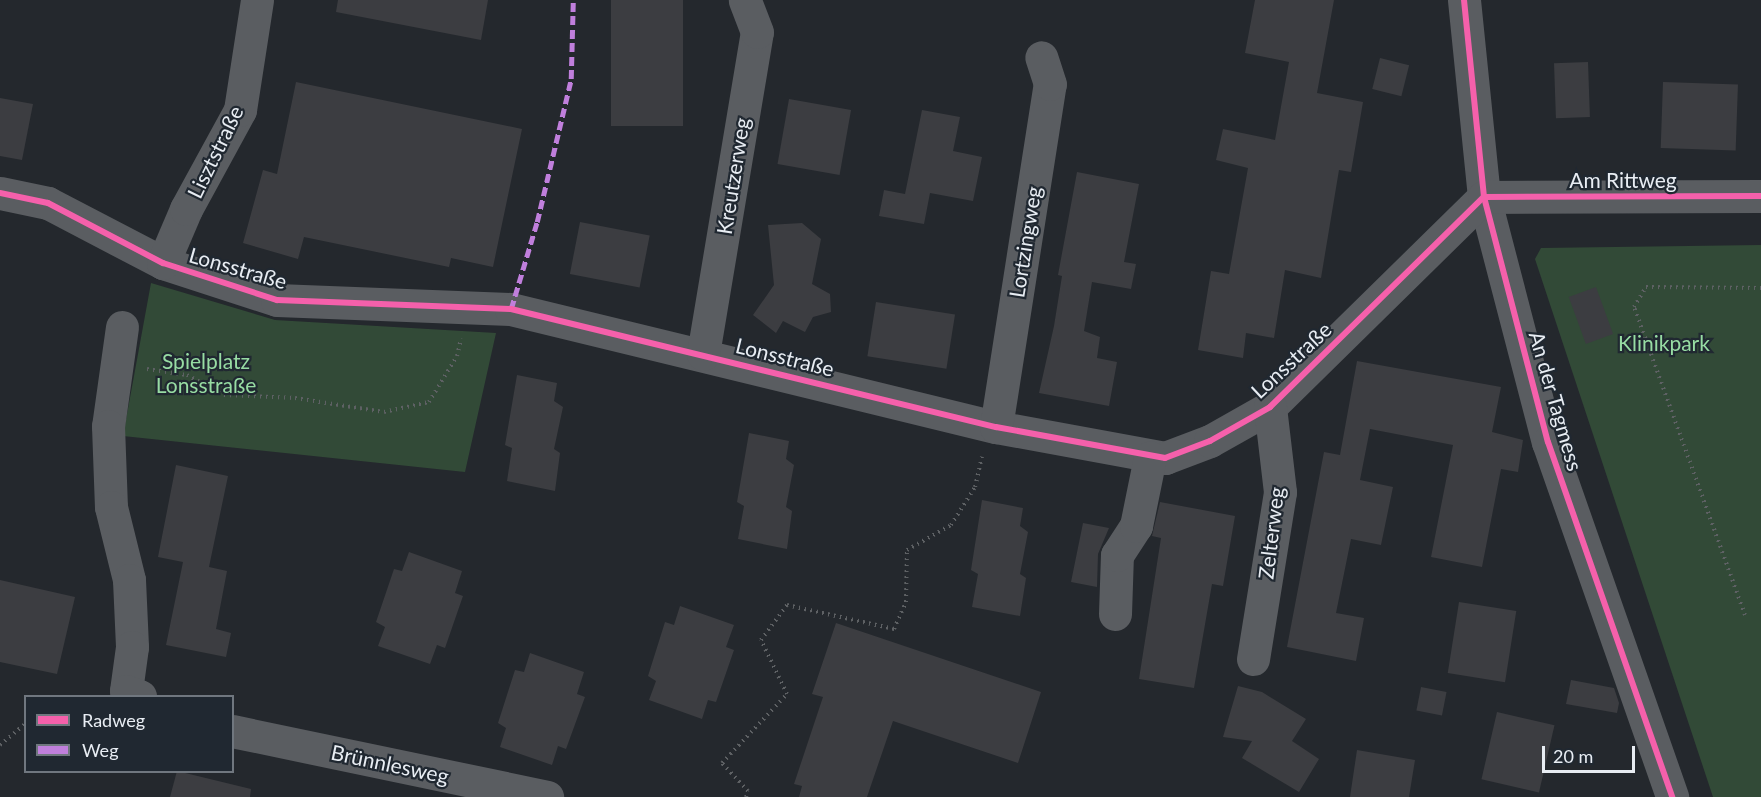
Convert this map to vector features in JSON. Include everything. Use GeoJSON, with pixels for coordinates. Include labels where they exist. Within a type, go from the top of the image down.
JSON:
{"type":"FeatureCollection","features":[{"type":"Feature","properties":{"kind":"street","name":"Lisztstraße"},"geometry":{"type":"LineString","coordinates":[[163,263],[186,209],[240,110],[257,0]]}},
{"type":"Feature","properties":{"kind":"street","name":"Kreutzerweg"},"geometry":{"type":"LineString","coordinates":[[703,354],[757,32],[745,0]]}},
{"type":"Feature","properties":{"kind":"street","name":"An der Tagmess"},"geometry":{"type":"LineString","coordinates":[[1464,0],[1484,197],[1548,442],[1672,797]]}},
{"type":"Feature","properties":{"kind":"street","name":"Lortzingweg"},"geometry":{"type":"LineString","coordinates":[[992,426],[1050,84],[1041,57]]}},
{"type":"Feature","properties":{"kind":"street","name":"Lonsstraße"},"geometry":{"type":"LineString","coordinates":[[0,193],[48,203],[163,263],[277,300],[511,309],[992,426],[1165,458],[1210,441],[1270,407],[1484,197]]}},
{"type":"Feature","properties":{"kind":"street","name":"Am Rittweg"},"geometry":{"type":"LineString","coordinates":[[1484,197],[1761,196]]}},
{"type":"Feature","properties":{"kind":"street"},"geometry":{"type":"LineString","coordinates":[[122,327],[108,426],[111,507],[129,580],[133,694]]}},
{"type":"Feature","properties":{"kind":"street","name":"Zelterweg"},"geometry":{"type":"LineString","coordinates":[[1253,659],[1280,492],[1270,407]]}},
{"type":"Feature","properties":{"kind":"street"},"geometry":{"type":"LineString","coordinates":[[1115,614],[1117,555],[1136,526],[1150,457]]}},
{"type":"Feature","properties":{"kind":"street","name":"Brünnlesweg"},"geometry":{"type":"LineString","coordinates":[[234,731],[547,797]]}},
{"type":"Feature","properties":{"kind":"path"},"geometry":{"type":"LineString","coordinates":[[1745,615],[1634,307],[1646,287],[1761,288]]}},
{"type":"Feature","properties":{"kind":"path"},"geometry":{"type":"LineString","coordinates":[[117,366],[187,375],[224,395],[295,398],[384,412],[429,402],[457,356],[468,307]]}},
{"type":"Feature","properties":{"kind":"path"},"geometry":{"type":"LineString","coordinates":[[746,797],[748,792],[722,763],[787,694],[762,640],[787,605],[894,629],[906,602],[907,550],[951,525],[975,487],[992,426]]}},
{"type":"Feature","properties":{"kind":"path"},"geometry":{"type":"LineString","coordinates":[[0,744],[24,725]]}},
{"type":"Feature","properties":{"kind":"green space","name":"Klinikpark"},"geometry":{"type":"Polygon","coordinates":[[[1761,245],[1761,797],[1713,797],[1535,259],[1541,248],[1761,245]]]}},
{"type":"Feature","properties":{"kind":"green space","name":"Spielplatz Lonsstraße"},"geometry":{"type":"Polygon","coordinates":[[[151,283],[275,320],[496,333],[465,472],[123,436],[151,283]]]}},
{"type":"Feature","properties":{"kind":"building"},"geometry":{"type":"Polygon","coordinates":[[[338,0],[488,0],[481,40],[336,12],[338,0]]]}},
{"type":"Feature","properties":{"kind":"building"},"geometry":{"type":"Polygon","coordinates":[[[611,0],[683,0],[683,126],[611,126],[611,0]]]}},
{"type":"Feature","properties":{"kind":"building"},"geometry":{"type":"Polygon","coordinates":[[[1255,0],[1334,0],[1317,93],[1363,102],[1351,172],[1339,170],[1321,278],[1285,270],[1274,338],[1246,333],[1243,358],[1198,350],[1211,271],[1229,274],[1248,168],[1216,160],[1223,129],[1275,140],[1289,62],[1245,53],[1255,0]]]}},
{"type":"Feature","properties":{"kind":"building"},"geometry":{"type":"Polygon","coordinates":[[[1380,58],[1409,65],[1401,96],[1372,89],[1380,58]]]}},
{"type":"Feature","properties":{"kind":"building"},"geometry":{"type":"Polygon","coordinates":[[[1588,62],[1590,117],[1556,118],[1554,63],[1588,62]]]}},
{"type":"Feature","properties":{"kind":"building"},"geometry":{"type":"Polygon","coordinates":[[[296,82],[522,129],[493,267],[451,258],[449,267],[304,237],[298,259],[243,243],[263,170],[277,174],[296,82]]]}},
{"type":"Feature","properties":{"kind":"building"},"geometry":{"type":"Polygon","coordinates":[[[1663,82],[1738,85],[1736,151],[1661,148],[1663,82]]]}},
{"type":"Feature","properties":{"kind":"building"},"geometry":{"type":"Polygon","coordinates":[[[0,98],[33,104],[22,160],[0,156],[0,98]]]}},
{"type":"Feature","properties":{"kind":"building"},"geometry":{"type":"Polygon","coordinates":[[[789,99],[851,110],[840,175],[778,164],[789,99]]]}},
{"type":"Feature","properties":{"kind":"building"},"geometry":{"type":"Polygon","coordinates":[[[922,110],[960,117],[953,151],[982,157],[973,201],[930,193],[924,224],[879,216],[884,190],[905,194],[922,110]]]}},
{"type":"Feature","properties":{"kind":"building"},"geometry":{"type":"Polygon","coordinates":[[[1077,172],[1139,184],[1124,262],[1136,264],[1131,289],[1092,282],[1084,331],[1100,337],[1097,358],[1117,362],[1109,406],[1039,393],[1054,326],[1062,276],[1058,275],[1077,172]]]}},
{"type":"Feature","properties":{"kind":"building"},"geometry":{"type":"Polygon","coordinates":[[[580,222],[650,236],[640,288],[570,274],[580,222]]]}},
{"type":"Feature","properties":{"kind":"building"},"geometry":{"type":"Polygon","coordinates":[[[802,223],[821,239],[812,284],[830,294],[831,312],[813,317],[805,332],[783,321],[776,333],[753,315],[774,285],[768,225],[802,223]]]}},
{"type":"Feature","properties":{"kind":"building"},"geometry":{"type":"Polygon","coordinates":[[[1596,287],[1613,334],[1586,344],[1569,297],[1596,287]]]}},
{"type":"Feature","properties":{"kind":"building"},"geometry":{"type":"Polygon","coordinates":[[[876,302],[955,315],[946,369],[867,356],[876,302]]]}},
{"type":"Feature","properties":{"kind":"building"},"geometry":{"type":"Polygon","coordinates":[[[1357,361],[1501,387],[1492,432],[1523,440],[1518,472],[1501,469],[1482,567],[1431,557],[1453,445],[1370,429],[1360,480],[1393,487],[1381,545],[1351,539],[1336,613],[1364,618],[1356,661],[1287,647],[1324,452],[1340,455],[1357,361]]]}},
{"type":"Feature","properties":{"kind":"building"},"geometry":{"type":"Polygon","coordinates":[[[517,375],[557,383],[554,401],[563,407],[554,449],[560,453],[555,491],[507,481],[512,448],[505,445],[517,375]]]}},
{"type":"Feature","properties":{"kind":"building"},"geometry":{"type":"Polygon","coordinates":[[[749,433],[789,441],[786,459],[794,465],[786,507],[792,511],[787,549],[738,539],[744,506],[737,502],[749,433]]]}},
{"type":"Feature","properties":{"kind":"building"},"geometry":{"type":"Polygon","coordinates":[[[176,465],[228,476],[209,567],[227,571],[216,629],[231,633],[226,657],[166,645],[183,562],[158,557],[176,465]]]}},
{"type":"Feature","properties":{"kind":"building"},"geometry":{"type":"Polygon","coordinates":[[[982,500],[1023,508],[1020,526],[1028,532],[1020,574],[1026,578],[1020,616],[972,607],[978,574],[971,570],[982,500]]]}},
{"type":"Feature","properties":{"kind":"building"},"geometry":{"type":"Polygon","coordinates":[[[1160,502],[1235,516],[1223,586],[1212,584],[1194,688],[1139,679],[1161,538],[1152,536],[1160,502]]]}},
{"type":"Feature","properties":{"kind":"building"},"geometry":{"type":"Polygon","coordinates":[[[1083,523],[1109,528],[1098,554],[1097,587],[1071,582],[1083,523]]]}},
{"type":"Feature","properties":{"kind":"building"},"geometry":{"type":"Polygon","coordinates":[[[409,552],[462,571],[455,593],[463,596],[445,648],[437,645],[430,664],[378,646],[385,627],[376,622],[394,569],[402,571],[409,552]]]}},
{"type":"Feature","properties":{"kind":"building"},"geometry":{"type":"Polygon","coordinates":[[[0,580],[75,597],[57,674],[0,662],[0,580]]]}},
{"type":"Feature","properties":{"kind":"building"},"geometry":{"type":"Polygon","coordinates":[[[1459,602],[1516,611],[1505,682],[1448,673],[1459,602]]]}},
{"type":"Feature","properties":{"kind":"building"},"geometry":{"type":"Polygon","coordinates":[[[680,606],[734,625],[726,647],[734,650],[716,702],[708,700],[702,719],[649,700],[656,681],[648,676],[665,622],[674,625],[680,606]]]}},
{"type":"Feature","properties":{"kind":"building"},"geometry":{"type":"Polygon","coordinates":[[[836,623],[1041,692],[1018,763],[893,721],[867,797],[799,797],[802,786],[794,784],[823,697],[812,694],[836,623]]]}},
{"type":"Feature","properties":{"kind":"building"},"geometry":{"type":"Polygon","coordinates":[[[530,653],[584,672],[577,694],[585,697],[566,749],[558,746],[552,765],[500,747],[506,728],[498,723],[515,670],[524,672],[530,653]]]}},
{"type":"Feature","properties":{"kind":"building"},"geometry":{"type":"Polygon","coordinates":[[[1571,680],[1614,688],[1619,703],[1617,713],[1566,704],[1571,680]]]}},
{"type":"Feature","properties":{"kind":"building"},"geometry":{"type":"Polygon","coordinates":[[[1238,686],[1262,692],[1306,719],[1292,741],[1319,759],[1299,792],[1242,758],[1252,741],[1223,737],[1238,686]]]}},
{"type":"Feature","properties":{"kind":"building"},"geometry":{"type":"Polygon","coordinates":[[[1421,687],[1447,692],[1442,716],[1416,711],[1421,687]]]}},
{"type":"Feature","properties":{"kind":"building"},"geometry":{"type":"Polygon","coordinates":[[[1497,712],[1554,725],[1539,793],[1481,779],[1497,712]]]}},
{"type":"Feature","properties":{"kind":"building"},"geometry":{"type":"Polygon","coordinates":[[[1357,750],[1415,760],[1409,797],[1350,797],[1357,750]]]}},
{"type":"Feature","properties":{"kind":"building"},"geometry":{"type":"Polygon","coordinates":[[[176,773],[185,773],[251,789],[250,797],[170,797],[176,773]]]}},
{"type":"Feature","properties":{"kind":"marked path"},"geometry":{"type":"LineString","coordinates":[[511,309],[537,222],[571,79],[573,0]]}},
{"type":"Feature","properties":{"kind":"cycle path"},"geometry":{"type":"LineString","coordinates":[[1464,0],[1484,197],[1548,442],[1672,797]]}},
{"type":"Feature","properties":{"kind":"cycle path"},"geometry":{"type":"LineString","coordinates":[[0,193],[48,203],[163,263],[277,300],[511,309],[996,427],[1165,458],[1210,441],[1270,407],[1484,197]]}},
{"type":"Feature","properties":{"kind":"cycle path"},"geometry":{"type":"LineString","coordinates":[[1484,197],[1761,196]]}}]}
